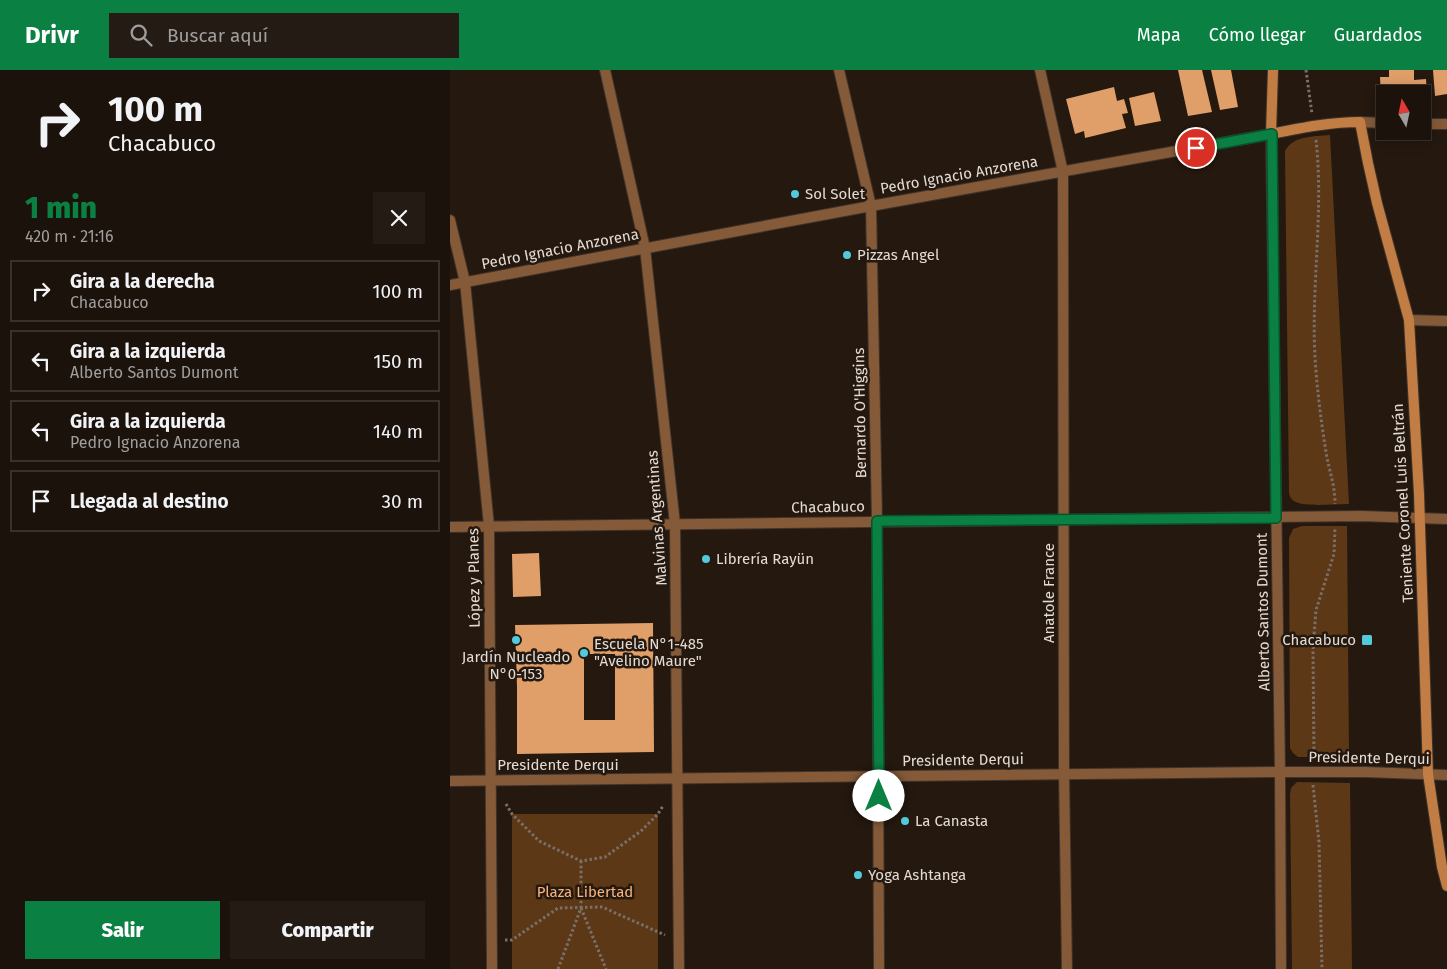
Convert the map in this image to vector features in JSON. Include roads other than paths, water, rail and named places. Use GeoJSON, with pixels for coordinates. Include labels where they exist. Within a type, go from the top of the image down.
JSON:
{"type":"FeatureCollection","features":[{"type":"Feature","properties":{"kind":"main road"},"geometry":{"type":"LineString","coordinates":[[1272,134],[1273,70]]}},
{"type":"Feature","properties":{"kind":"main road","name":"Pedro Ignacio Anzorena"},"geometry":{"type":"LineString","coordinates":[[1272,134],[1340,122],[1360,122]]}},
{"type":"Feature","properties":{"kind":"main road","name":"Teniente Coronel Luis Beltrán"},"geometry":{"type":"LineString","coordinates":[[1360,122],[1377,203],[1409,320],[1420,518],[1428,774],[1442,867],[1447,886]]}},
{"type":"Feature","properties":{"kind":"street","name":"Malvinas Argentinas"},"geometry":{"type":"LineString","coordinates":[[606,70],[645,248],[675,524],[679,969]]}},
{"type":"Feature","properties":{"kind":"street","name":"Bernardo O'Higgins"},"geometry":{"type":"LineString","coordinates":[[839,70],[871,206],[877,521],[879,969]]}},
{"type":"Feature","properties":{"kind":"street","name":"Anatole France"},"geometry":{"type":"LineString","coordinates":[[1040,70],[1063,172],[1064,773],[1067,969]]}},
{"type":"Feature","properties":{"kind":"street","name":"Pedro Ignacio Anzorena"},"geometry":{"type":"LineString","coordinates":[[1360,122],[1376,123]]}},
{"type":"Feature","properties":{"kind":"street"},"geometry":{"type":"LineString","coordinates":[[1431,124],[1447,124]]}},
{"type":"Feature","properties":{"kind":"street","name":"Pedro Ignacio Anzorena"},"geometry":{"type":"LineString","coordinates":[[450,285],[871,206],[1272,134]]}},
{"type":"Feature","properties":{"kind":"street","name":"Alberto Santos Dumont"},"geometry":{"type":"LineString","coordinates":[[1272,134],[1281,969]]}},
{"type":"Feature","properties":{"kind":"street","name":"López y Planes"},"geometry":{"type":"LineString","coordinates":[[450,220],[465,282],[489,526],[492,969]]}},
{"type":"Feature","properties":{"kind":"street"},"geometry":{"type":"LineString","coordinates":[[1409,320],[1447,321]]}},
{"type":"Feature","properties":{"kind":"street","name":"Chacabuco"},"geometry":{"type":"LineString","coordinates":[[450,527],[1371,516],[1447,519]]}},
{"type":"Feature","properties":{"kind":"street","name":"Presidente Derqui"},"geometry":{"type":"LineString","coordinates":[[450,781],[678,780],[1064,773],[1313,772],[1447,775]]}},
{"type":"Feature","properties":{"kind":"place","name":"Sol Solet"},"geometry":{"type":"Point","coordinates":[795,194]}},
{"type":"Feature","properties":{"kind":"place","name":"Pizzas Angel"},"geometry":{"type":"Point","coordinates":[847,255]}},
{"type":"Feature","properties":{"kind":"place","name":"Librería Rayün"},"geometry":{"type":"Point","coordinates":[706,559]}},
{"type":"Feature","properties":{"kind":"place","name":"Jardín Nucleado N°0-153"},"geometry":{"type":"Point","coordinates":[516,640]}},
{"type":"Feature","properties":{"kind":"place","name":"Chacabuco"},"geometry":{"type":"Point","coordinates":[1367,640]}},
{"type":"Feature","properties":{"kind":"place","name":"Escuela N°1-485 \"Avelino Maure\""},"geometry":{"type":"Point","coordinates":[584,653]}},
{"type":"Feature","properties":{"kind":"place","name":"La Canasta"},"geometry":{"type":"Point","coordinates":[905,821]}},
{"type":"Feature","properties":{"kind":"place","name":"Yoga Ashtanga"},"geometry":{"type":"Point","coordinates":[858,875]}},
{"type":"Feature","properties":{"kind":"park label","name":"Plaza Libertad"},"geometry":{"type":"Point","coordinates":[585,892]}}]}
